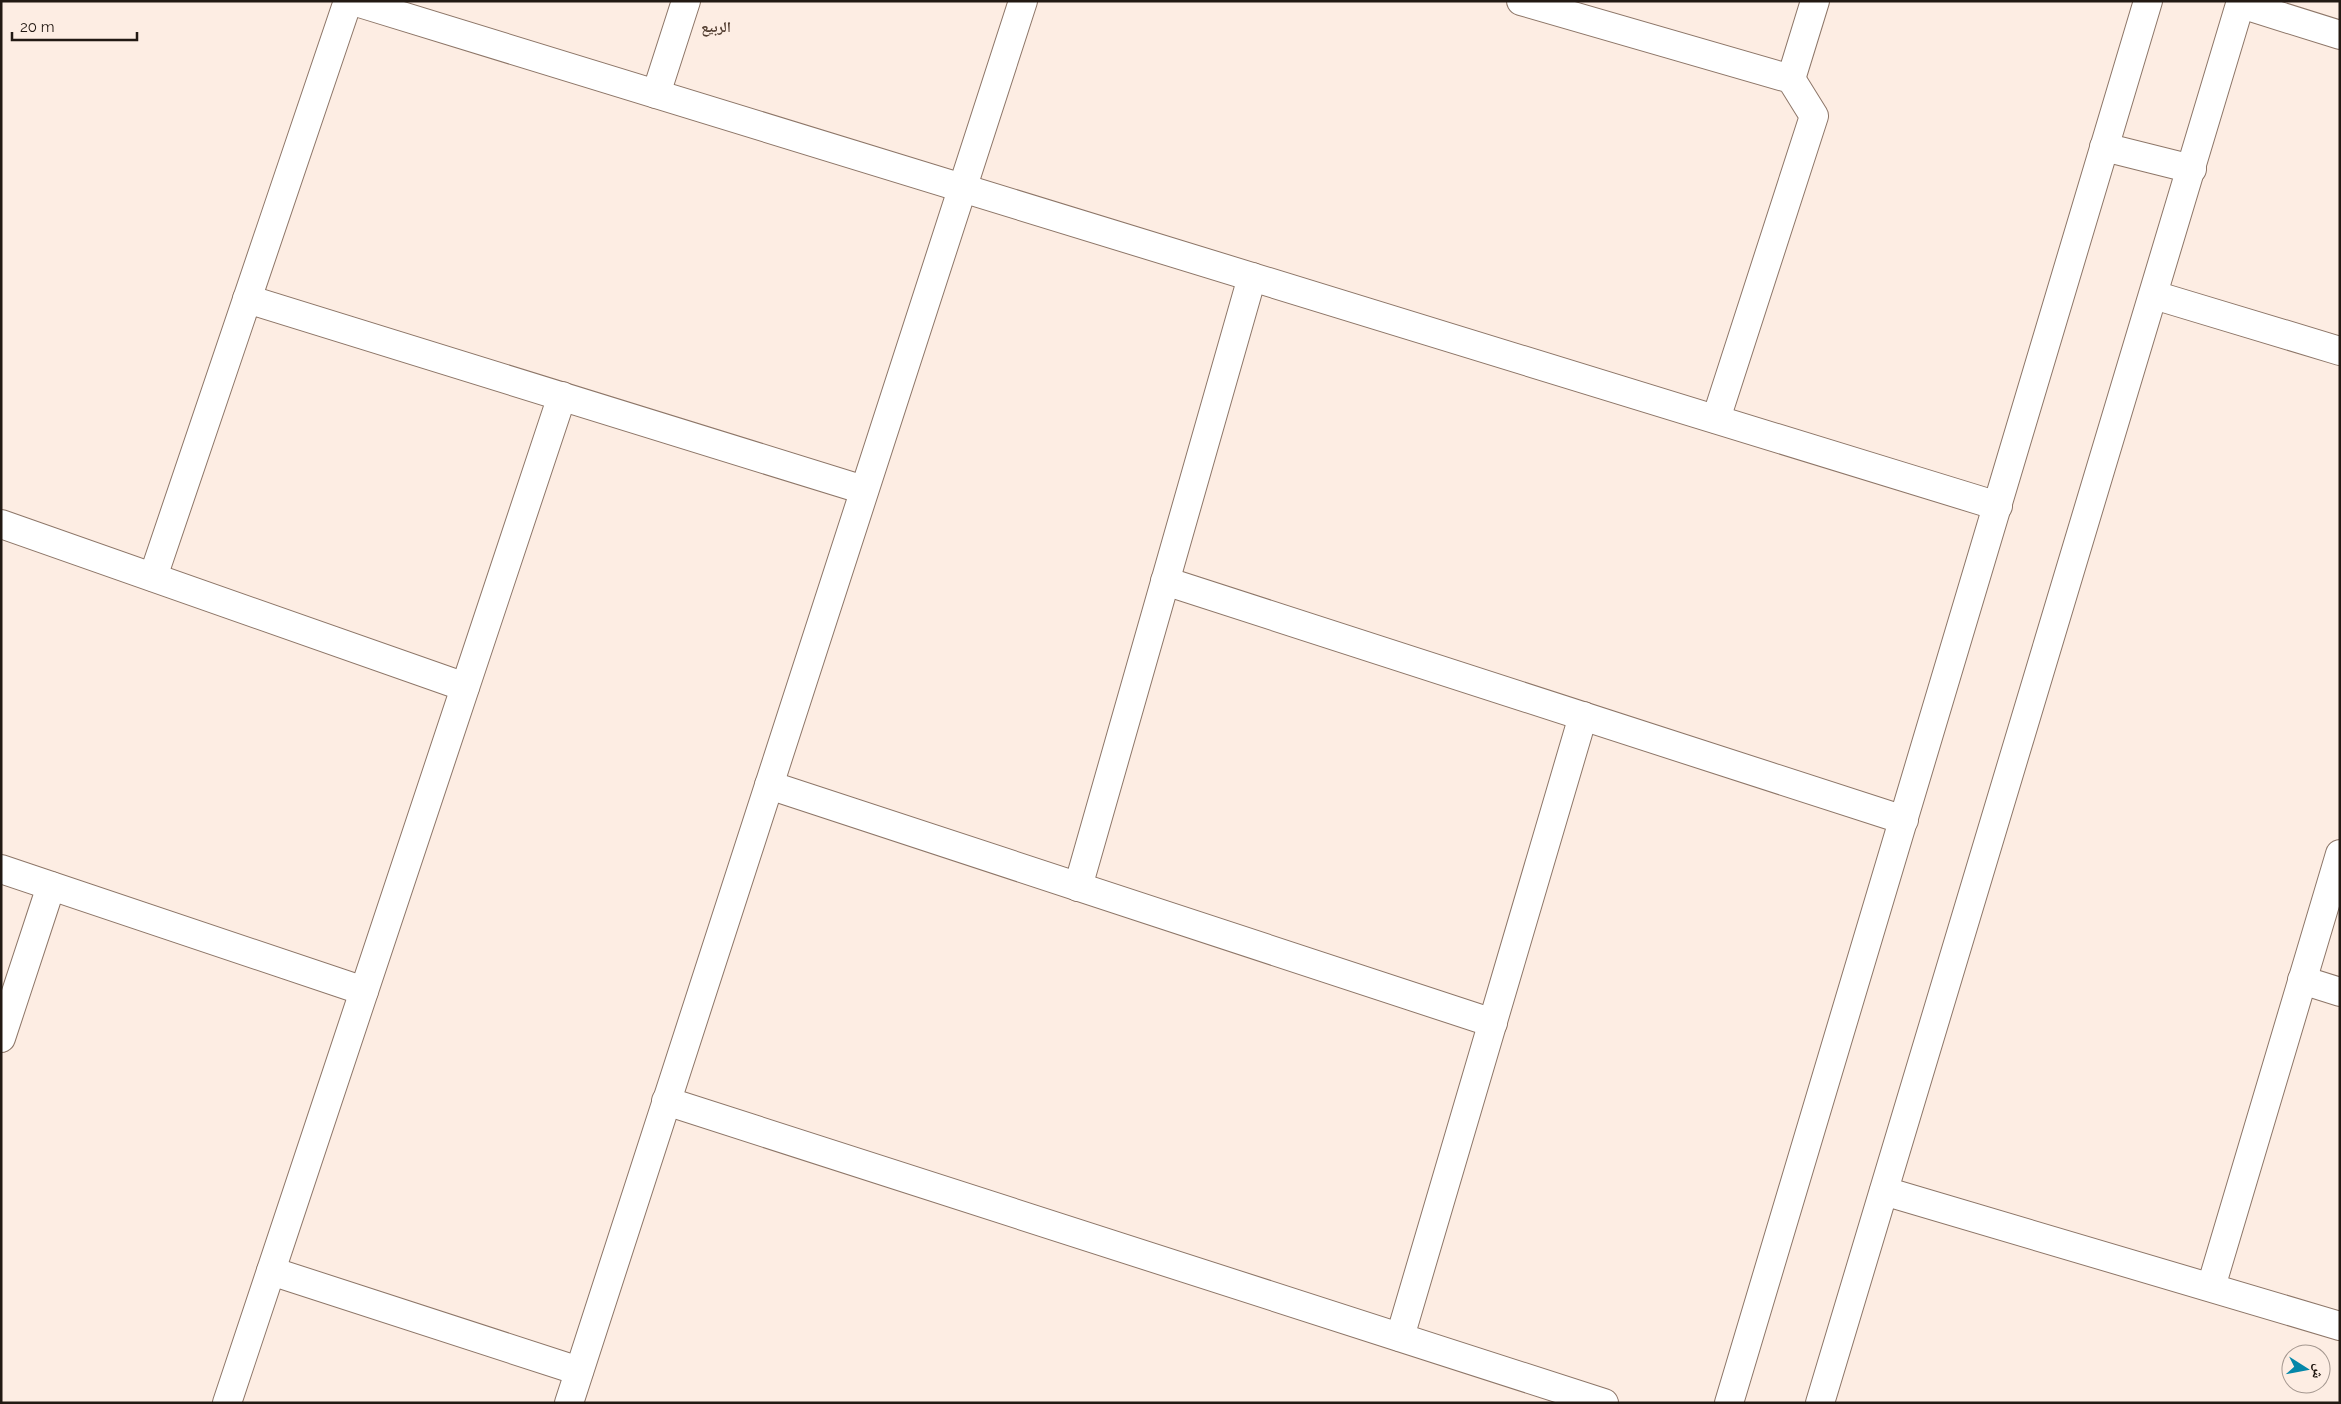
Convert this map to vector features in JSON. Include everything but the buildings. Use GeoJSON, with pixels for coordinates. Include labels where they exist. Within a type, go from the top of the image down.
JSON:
{"type":"FeatureCollection","features":[{"type":"Feature","properties":{"kind":"street"},"geometry":{"type":"LineString","coordinates":[[153,578],[348,1]]}},
{"type":"Feature","properties":{"kind":"street"},"geometry":{"type":"LineString","coordinates":[[353,1],[1998,506]]}},
{"type":"Feature","properties":{"kind":"street"},"geometry":{"type":"LineString","coordinates":[[656,94],[686,1]]}},
{"type":"Feature","properties":{"kind":"street"},"geometry":{"type":"LineString","coordinates":[[568,1403],[1023,1]]}},
{"type":"Feature","properties":{"kind":"street"},"geometry":{"type":"LineString","coordinates":[[1521,1],[1791,79],[1814,116],[1716,419]]}},
{"type":"Feature","properties":{"kind":"street"},"geometry":{"type":"LineString","coordinates":[[1791,79],[1815,1]]}},
{"type":"Feature","properties":{"kind":"street"},"geometry":{"type":"LineString","coordinates":[[1729,1403],[2148,1]]}},
{"type":"Feature","properties":{"kind":"street"},"geometry":{"type":"LineString","coordinates":[[1820,1403],[2241,3],[2340,35]]}},
{"type":"Feature","properties":{"kind":"street"},"geometry":{"type":"LineString","coordinates":[[2104,147],[2192,169]]}},
{"type":"Feature","properties":{"kind":"street"},"geometry":{"type":"LineString","coordinates":[[1078,887],[1252,277]]}},
{"type":"Feature","properties":{"kind":"street"},"geometry":{"type":"LineString","coordinates":[[2154,295],[2340,351]]}},
{"type":"Feature","properties":{"kind":"street"},"geometry":{"type":"LineString","coordinates":[[247,299],[864,490]]}},
{"type":"Feature","properties":{"kind":"street"},"geometry":{"type":"LineString","coordinates":[[227,1403],[562,396]]}},
{"type":"Feature","properties":{"kind":"street"},"geometry":{"type":"LineString","coordinates":[[1,524],[465,687]]}},
{"type":"Feature","properties":{"kind":"street"},"geometry":{"type":"LineString","coordinates":[[1165,581],[1904,820]]}},
{"type":"Feature","properties":{"kind":"street"},"geometry":{"type":"LineString","coordinates":[[1400,1337],[1584,716]]}},
{"type":"Feature","properties":{"kind":"street"},"geometry":{"type":"LineString","coordinates":[[768,785],[1492,1023]]}},
{"type":"Feature","properties":{"kind":"street"},"geometry":{"type":"LineString","coordinates":[[2211,1287],[2340,854]]}},
{"type":"Feature","properties":{"kind":"street"},"geometry":{"type":"LineString","coordinates":[[1,869],[364,991]]}},
{"type":"Feature","properties":{"kind":"street"},"geometry":{"type":"LineString","coordinates":[[1,1038],[51,886]]}},
{"type":"Feature","properties":{"kind":"street"},"geometry":{"type":"LineString","coordinates":[[2302,980],[2340,992]]}},
{"type":"Feature","properties":{"kind":"street"},"geometry":{"type":"LineString","coordinates":[[666,1101],[1604,1403]]}},
{"type":"Feature","properties":{"kind":"street"},"geometry":{"type":"LineString","coordinates":[[1884,1191],[2340,1326]]}},
{"type":"Feature","properties":{"kind":"street"},"geometry":{"type":"LineString","coordinates":[[271,1271],[579,1371]]}},
{"type":"Feature","properties":{"kind":"district","name":"الربيع"},"geometry":{"type":"Point","coordinates":[716,27]}}]}
